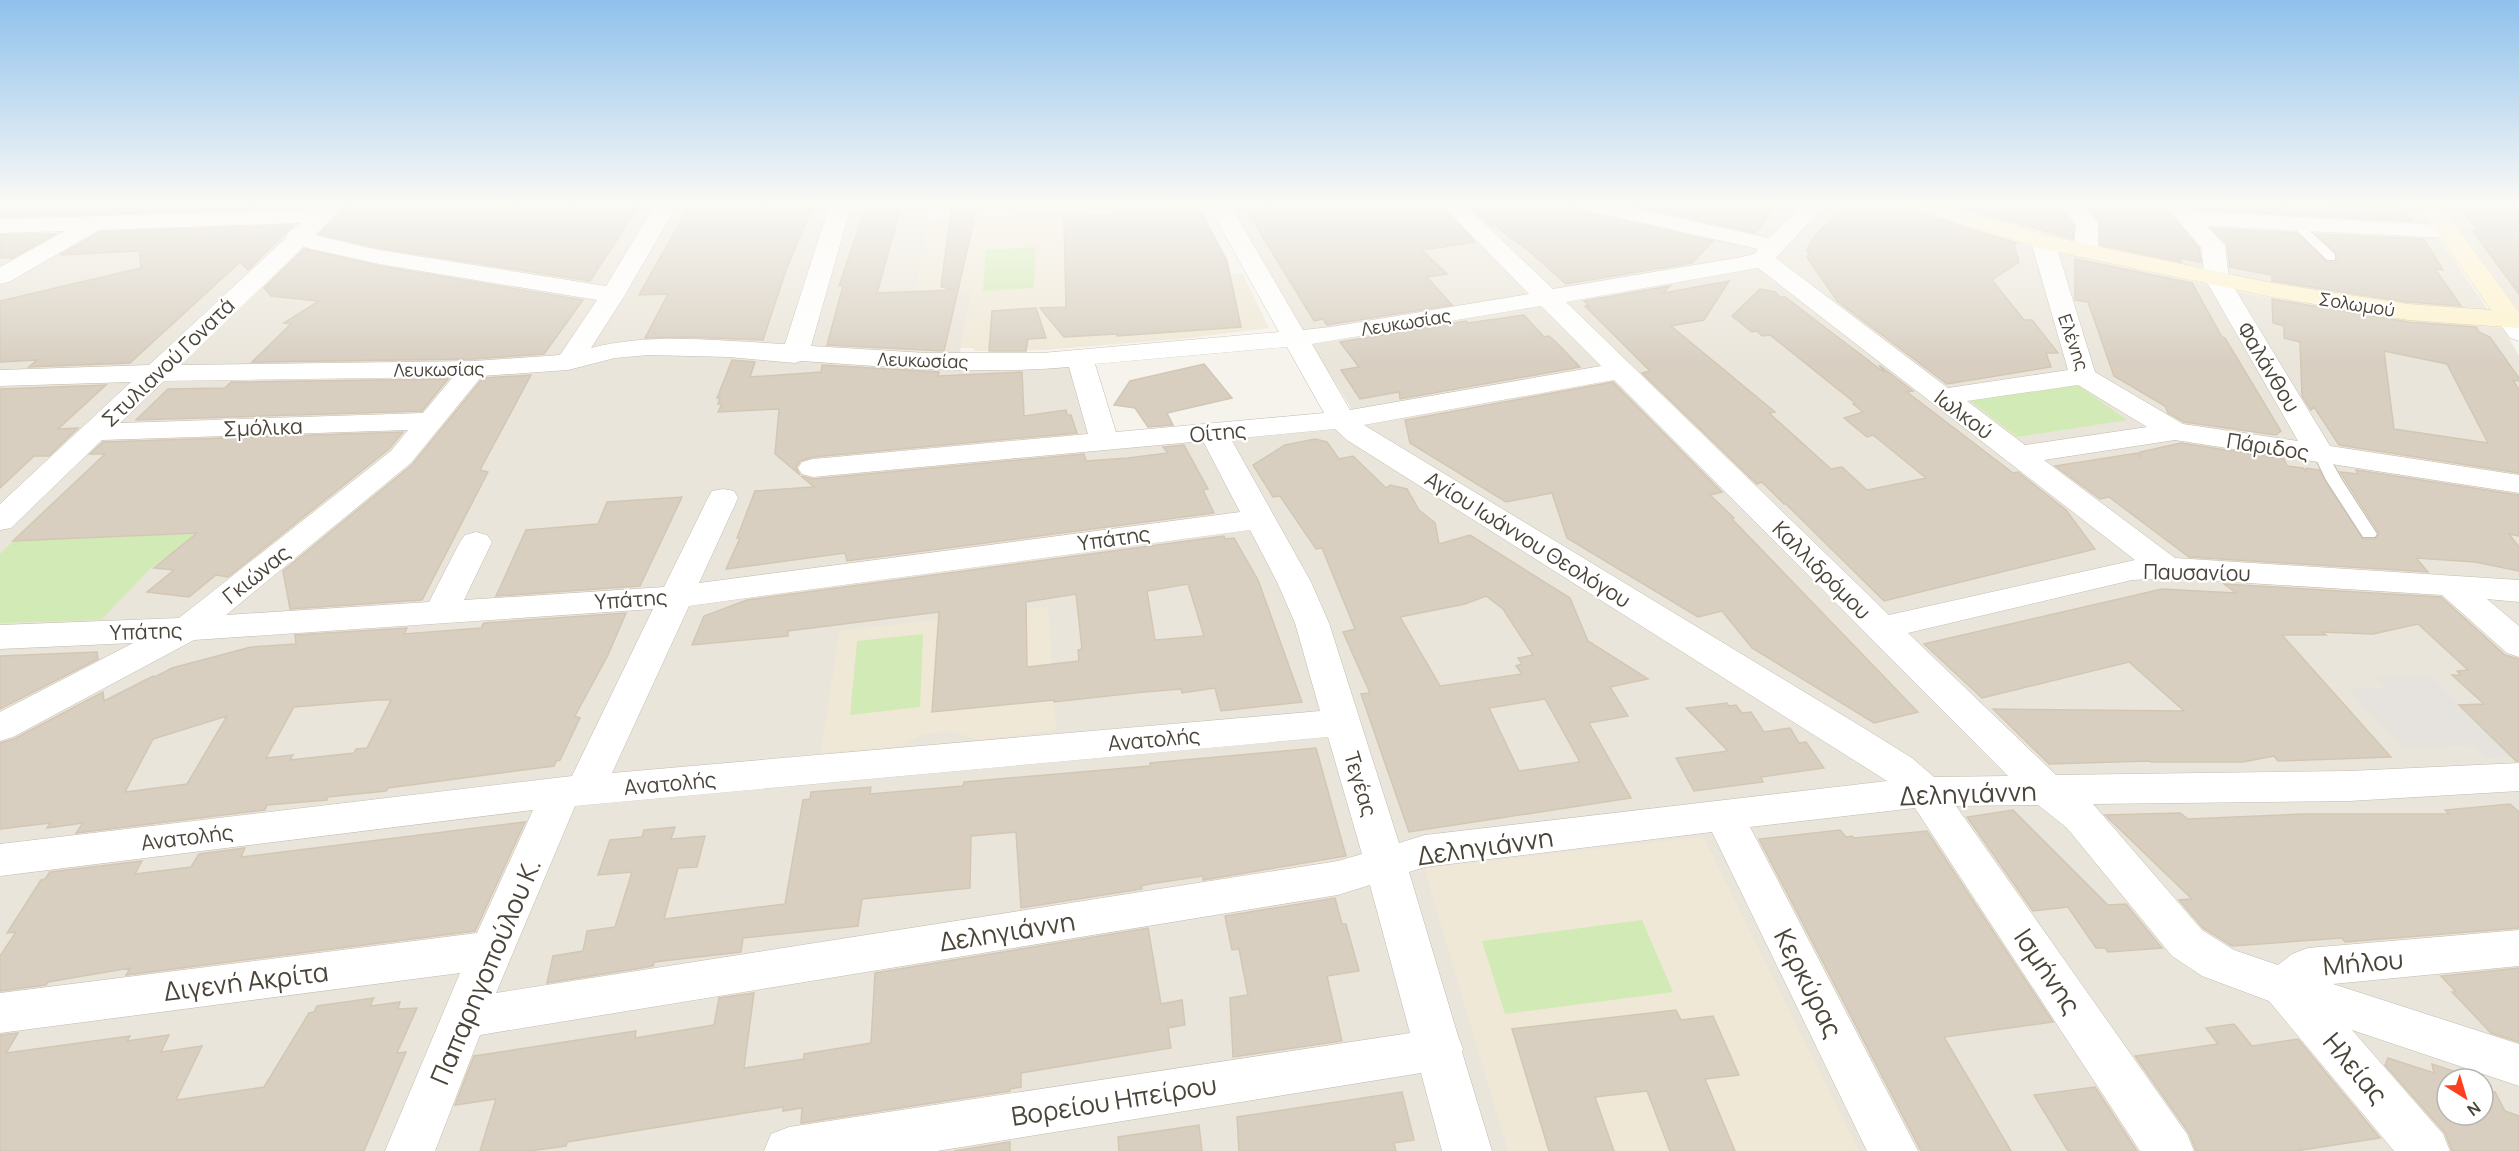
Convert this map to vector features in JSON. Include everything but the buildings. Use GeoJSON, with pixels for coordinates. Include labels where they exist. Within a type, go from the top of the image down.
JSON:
{"type":"FeatureCollection","features":[{"type":"Feature","properties":{"kind":"street"},"geometry":{"type":"LineString","coordinates":[[0,277],[36,257]]}},
{"type":"Feature","properties":{"kind":"street","name":"Στυλιανού Γονατά"},"geometry":{"type":"LineString","coordinates":[[5,512],[95,432],[277,257]]}},
{"type":"Feature","properties":{"kind":"street"},"geometry":{"type":"LineString","coordinates":[[378,257],[613,295]]}},
{"type":"Feature","properties":{"kind":"street"},"geometry":{"type":"LineString","coordinates":[[568,362],[636,257]]}},
{"type":"Feature","properties":{"kind":"street"},"geometry":{"type":"LineString","coordinates":[[795,355],[825,257]]}},
{"type":"Feature","properties":{"kind":"street","name":"Αγίου Ιωάννου Θεολόγου"},"geometry":{"type":"LineString","coordinates":[[1248,257],[1342,420],[1357,434],[1854,740],[1898,768],[1925,792]]}},
{"type":"Feature","properties":{"kind":"street","name":"Καλλιδρόμου"},"geometry":{"type":"LineString","coordinates":[[1506,257],[2046,790],[2081,817],[2187,943],[2218,963],[2284,987]]}},
{"type":"Feature","properties":{"kind":"street","name":"Λευκωσίας"},"geometry":{"type":"LineString","coordinates":[[0,378],[156,373],[474,369],[568,362],[614,351],[649,347],[980,362],[1080,358],[1295,339],[1746,264],[1761,257]]}},
{"type":"Feature","properties":{"kind":"street","name":"Ιωλκού"},"geometry":{"type":"LineString","coordinates":[[1772,257],[1941,397],[2167,568]]}},
{"type":"Feature","properties":{"kind":"street","name":"Ελένης"},"geometry":{"type":"LineString","coordinates":[[2047,257],[2083,376],[2175,431]]}},
{"type":"Feature","properties":{"kind":"street","name":"Σολωμού"},"geometry":{"type":"LineString","coordinates":[[2113,257],[2366,307],[2516,324]]}},
{"type":"Feature","properties":{"kind":"street"},"geometry":{"type":"LineString","coordinates":[[2214,257],[2217,279]]}},
{"type":"Feature","properties":{"kind":"street"},"geometry":{"type":"LineString","coordinates":[[2468,257],[2516,324]]}},
{"type":"Feature","properties":{"kind":"street","name":"Φαλάνθου"},"geometry":{"type":"LineString","coordinates":[[2217,279],[2321,455]]}},
{"type":"Feature","properties":{"kind":"street"},"geometry":{"type":"LineString","coordinates":[[1080,358],[1105,442]]}},
{"type":"Feature","properties":{"kind":"street","name":"Γκιώνας"},"geometry":{"type":"LineString","coordinates":[[0,728],[187,629],[401,457],[474,369]]}},
{"type":"Feature","properties":{"kind":"street","name":"Οίτης"},"geometry":{"type":"LineString","coordinates":[[813,468],[1342,420],[1620,371]]}},
{"type":"Feature","properties":{"kind":"street"},"geometry":{"type":"LineString","coordinates":[[1941,397],[2083,376]]}},
{"type":"Feature","properties":{"kind":"street","name":"Σμόλικα"},"geometry":{"type":"LineString","coordinates":[[95,432],[431,421]]}},
{"type":"Feature","properties":{"kind":"street","name":"Πάριδος"},"geometry":{"type":"LineString","coordinates":[[2018,455],[2175,431],[2519,484]]}},
{"type":"Feature","properties":{"kind":"street","name":"Τεγέας"},"geometry":{"type":"LineString","coordinates":[[1213,433],[1304,603],[1385,863],[1440,1049],[1467,1151]]}},
{"type":"Feature","properties":{"kind":"street","name":"Παπαρηγοπούλου Κ."},"geometry":{"type":"LineString","coordinates":[[410,1151],[491,950],[675,597],[723,498]]}},
{"type":"Feature","properties":{"kind":"street","name":"Υπάτης"},"geometry":{"type":"LineString","coordinates":[[0,636],[187,629],[675,597],[1259,519]]}},
{"type":"Feature","properties":{"kind":"street"},"geometry":{"type":"LineString","coordinates":[[441,611],[476,542]]}},
{"type":"Feature","properties":{"kind":"street","name":"Παυσανίου"},"geometry":{"type":"LineString","coordinates":[[1881,628],[2132,570],[2167,568],[2519,591]]}},
{"type":"Feature","properties":{"kind":"street"},"geometry":{"type":"LineString","coordinates":[[2451,585],[2519,645]]}},
{"type":"Feature","properties":{"kind":"street","name":"Ανατολής"},"geometry":{"type":"LineString","coordinates":[[4,865],[573,792],[1341,722]]}},
{"type":"Feature","properties":{"kind":"street","name":"Δεληγιάννη"},"geometry":{"type":"LineString","coordinates":[[463,1018],[1338,878],[1425,851],[1724,815],[1925,792],[2349,786],[2519,777]]}},
{"type":"Feature","properties":{"kind":"street","name":"Ισμήνης"},"geometry":{"type":"LineString","coordinates":[[1925,792],[2169,1151]]}},
{"type":"Feature","properties":{"kind":"street","name":"Κερκύρας"},"geometry":{"type":"LineString","coordinates":[[1724,815],[1893,1151]]}},
{"type":"Feature","properties":{"kind":"street","name":"Μήλου"},"geometry":{"type":"LineString","coordinates":[[2284,987],[2308,967],[2519,948]]}},
{"type":"Feature","properties":{"kind":"street","name":"Διγενή Ακρίτα"},"geometry":{"type":"LineString","coordinates":[[0,1013],[491,950]]}},
{"type":"Feature","properties":{"kind":"street"},"geometry":{"type":"LineString","coordinates":[[2284,987],[2519,1065]]}},
{"type":"Feature","properties":{"kind":"street","name":"Ηλείας"},"geometry":{"type":"LineString","coordinates":[[2284,987],[2321,1027],[2425,1151]]}},
{"type":"Feature","properties":{"kind":"street","name":"Βορείου Ηπείρου"},"geometry":{"type":"LineString","coordinates":[[789,1151],[1440,1049]]}},
{"type":"Feature","properties":{"kind":"lane"},"geometry":{"type":"LineString","coordinates":[[2321,455],[2334,480],[2369,534]]}},
{"type":"Feature","properties":{"kind":"shaded area"},"geometry":{"type":"Polygon","coordinates":[[[0,257],[922,257],[916,291],[972,289],[957,368],[1072,365],[1093,447],[1202,441],[1360,422],[1259,257],[2078,257],[2357,315],[2503,328],[2519,356],[2519,1151],[0,1151],[0,257]]]}},
{"type":"Feature","properties":{"kind":"shaded area"},"geometry":{"type":"Polygon","coordinates":[[[922,257],[1180,257],[1187,279],[1242,273],[1269,328],[1189,338],[1045,350],[974,351],[974,348],[961,348],[972,289],[916,291],[922,257]]]}},
{"type":"Feature","properties":{"kind":"shaded area"},"geometry":{"type":"Polygon","coordinates":[[[2145,257],[2452,257],[2490,313],[2425,309],[2231,275],[2145,257]]]}},
{"type":"Feature","properties":{"kind":"shaded area"},"geometry":{"type":"Polygon","coordinates":[[[2480,257],[2519,257],[2518,309],[2480,257]]]}},
{"type":"Feature","properties":{"kind":"shaded area"},"geometry":{"type":"Polygon","coordinates":[[[1048,607],[1056,730],[978,740],[952,731],[924,734],[899,746],[820,753],[840,631],[1048,607]]]}},
{"type":"Feature","properties":{"kind":"shaded area"},"geometry":{"type":"Polygon","coordinates":[[[2429,675],[2512,757],[2486,758],[2474,745],[2404,748],[2349,689],[2387,688],[2377,677],[2429,675]]]}},
{"type":"Feature","properties":{"kind":"shaded area"},"geometry":{"type":"Polygon","coordinates":[[[1703,837],[1859,1151],[1508,1151],[1424,868],[1703,837]]]}},
{"type":"Feature","properties":{"kind":"green space"},"geometry":{"type":"Polygon","coordinates":[[[986,257],[1035,257],[1034,288],[983,291],[986,257]]]}},
{"type":"Feature","properties":{"kind":"green space"},"geometry":{"type":"Polygon","coordinates":[[[2076,384],[2127,420],[2017,437],[1969,400],[2076,384]]]}},
{"type":"Feature","properties":{"kind":"green space"},"geometry":{"type":"Polygon","coordinates":[[[199,533],[151,568],[101,620],[0,623],[0,554],[13,541],[199,533]]]}},
{"type":"Feature","properties":{"kind":"green space"},"geometry":{"type":"Polygon","coordinates":[[[923,634],[920,707],[850,715],[857,641],[923,634]]]}},
{"type":"Feature","properties":{"kind":"green space"},"geometry":{"type":"Polygon","coordinates":[[[1642,920],[1673,992],[1505,1014],[1482,941],[1642,920]]]}}]}
